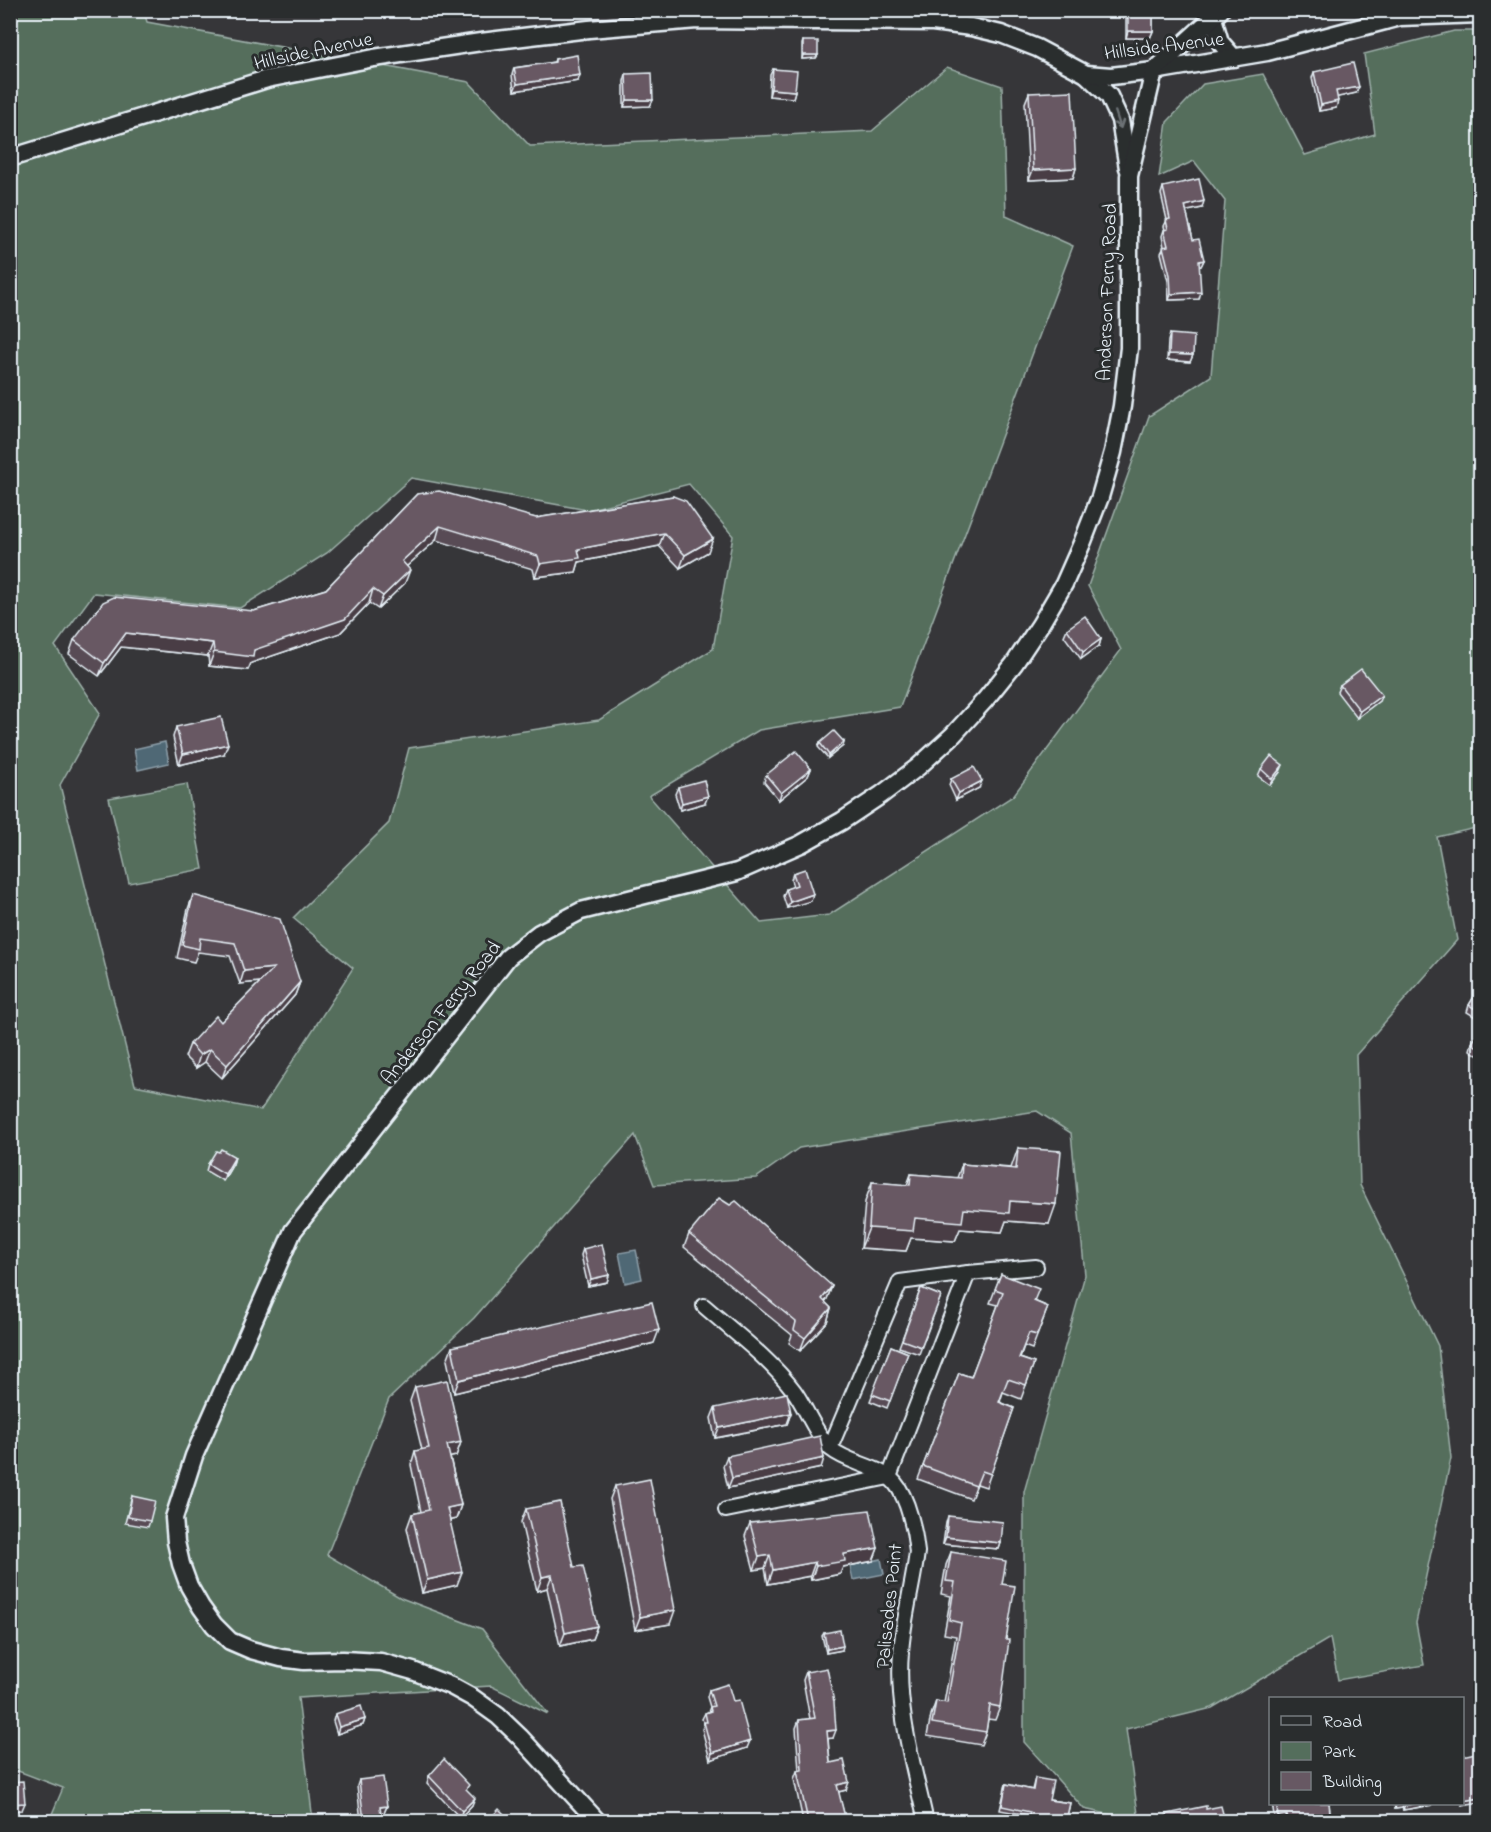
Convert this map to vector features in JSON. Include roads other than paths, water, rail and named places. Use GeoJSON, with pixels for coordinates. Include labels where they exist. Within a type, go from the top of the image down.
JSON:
{"type":"FeatureCollection","features":[{"type":"Feature","properties":{"kind":"street"},"geometry":{"type":"LineString","coordinates":[[1217,14],[1220,42],[1234,57]]}},
{"type":"Feature","properties":{"kind":"street"},"geometry":{"type":"LineString","coordinates":[[1154,71],[1217,14]]}},
{"type":"Feature","properties":{"kind":"street","name":"Hillside Avenue"},"geometry":{"type":"LineString","coordinates":[[10,158],[267,79],[374,58],[589,29],[697,20],[933,22],[1001,34],[1038,48],[1086,74],[1111,76],[1267,52],[1400,17],[1480,14]]}},
{"type":"Feature","properties":{"kind":"street","name":"Anderson Ferry Road"},"geometry":{"type":"LineString","coordinates":[[598,1821],[498,1716],[451,1686],[413,1671],[381,1662],[304,1661],[281,1658],[230,1641],[214,1625],[197,1600],[181,1564],[174,1518],[194,1456],[293,1231],[508,957],[539,933],[581,911],[737,872],[801,844],[842,821],[891,788],[936,751],[985,700],[1041,625],[1064,584],[1092,519],[1113,452],[1122,406],[1129,348],[1130,176],[1154,71]]}},
{"type":"Feature","properties":{"kind":"street"},"geometry":{"type":"LineString","coordinates":[[1086,74],[1109,96],[1120,120],[1130,176]]}},
{"type":"Feature","properties":{"kind":"street"},"geometry":{"type":"LineString","coordinates":[[830,1448],[900,1282],[1036,1267]]}},
{"type":"Feature","properties":{"kind":"street"},"geometry":{"type":"LineString","coordinates":[[890,1477],[968,1273]]}},
{"type":"Feature","properties":{"kind":"street"},"geometry":{"type":"LineString","coordinates":[[704,1306],[775,1367],[795,1392],[830,1448],[862,1466],[890,1477]]}},
{"type":"Feature","properties":{"kind":"street"},"geometry":{"type":"LineString","coordinates":[[726,1510],[890,1477]]}},
{"type":"Feature","properties":{"kind":"street","name":"Palisades Point"},"geometry":{"type":"LineString","coordinates":[[890,1477],[897,1484],[903,1496],[915,1536],[917,1552],[901,1653],[901,1689],[911,1755],[926,1821]]}},
{"type":"Feature","properties":{"kind":"water"},"geometry":{"type":"Polygon","coordinates":[[[165,742],[169,763],[138,770],[134,749],[165,742]]]}},
{"type":"Feature","properties":{"kind":"water"},"geometry":{"type":"Polygon","coordinates":[[[636,1250],[642,1279],[625,1283],[619,1253],[636,1250]]]}},
{"type":"Feature","properties":{"kind":"water"},"geometry":{"type":"Polygon","coordinates":[[[881,1559],[884,1574],[853,1580],[850,1566],[881,1559]]]}}]}
